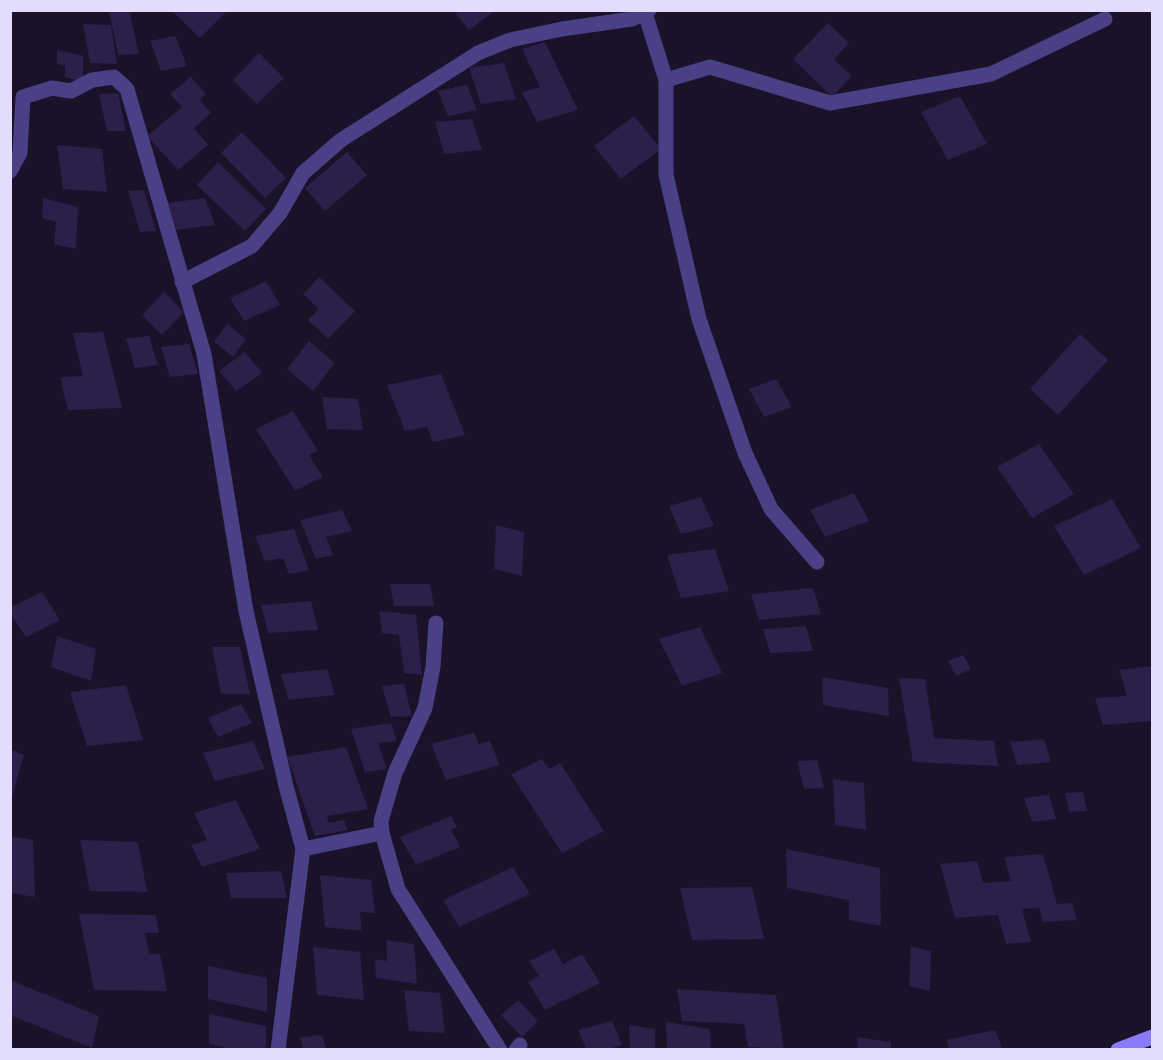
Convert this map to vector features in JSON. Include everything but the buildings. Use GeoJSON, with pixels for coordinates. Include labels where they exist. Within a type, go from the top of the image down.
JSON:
{"type":"FeatureCollection","features":[{"type":"Feature","properties":{"kind":"street"},"geometry":{"type":"LineString","coordinates":[[182,282],[252,246],[280,213],[303,173],[341,140],[478,53],[510,40],[562,29],[632,19],[647,12],[666,80],[666,175],[699,319],[745,453],[771,509],[818,562]]}},
{"type":"Feature","properties":{"kind":"street"},"geometry":{"type":"LineString","coordinates":[[666,80],[710,67],[830,103],[991,74],[1105,19]]}},
{"type":"Feature","properties":{"kind":"street"},"geometry":{"type":"LineString","coordinates":[[10,171],[20,153],[23,97],[52,88],[71,91],[92,80],[114,77],[127,89],[204,354],[246,611],[286,786],[303,849],[278,1050]]}},
{"type":"Feature","properties":{"kind":"street"},"geometry":{"type":"LineString","coordinates":[[436,623],[433,667],[424,708],[395,773],[381,821],[382,833],[398,889],[500,1050]]}},
{"type":"Feature","properties":{"kind":"street"},"geometry":{"type":"LineString","coordinates":[[303,849],[382,833]]}},
{"type":"Feature","properties":{"kind":"street"},"geometry":{"type":"LineString","coordinates":[[1118,1050],[1152,1037]]}}]}
